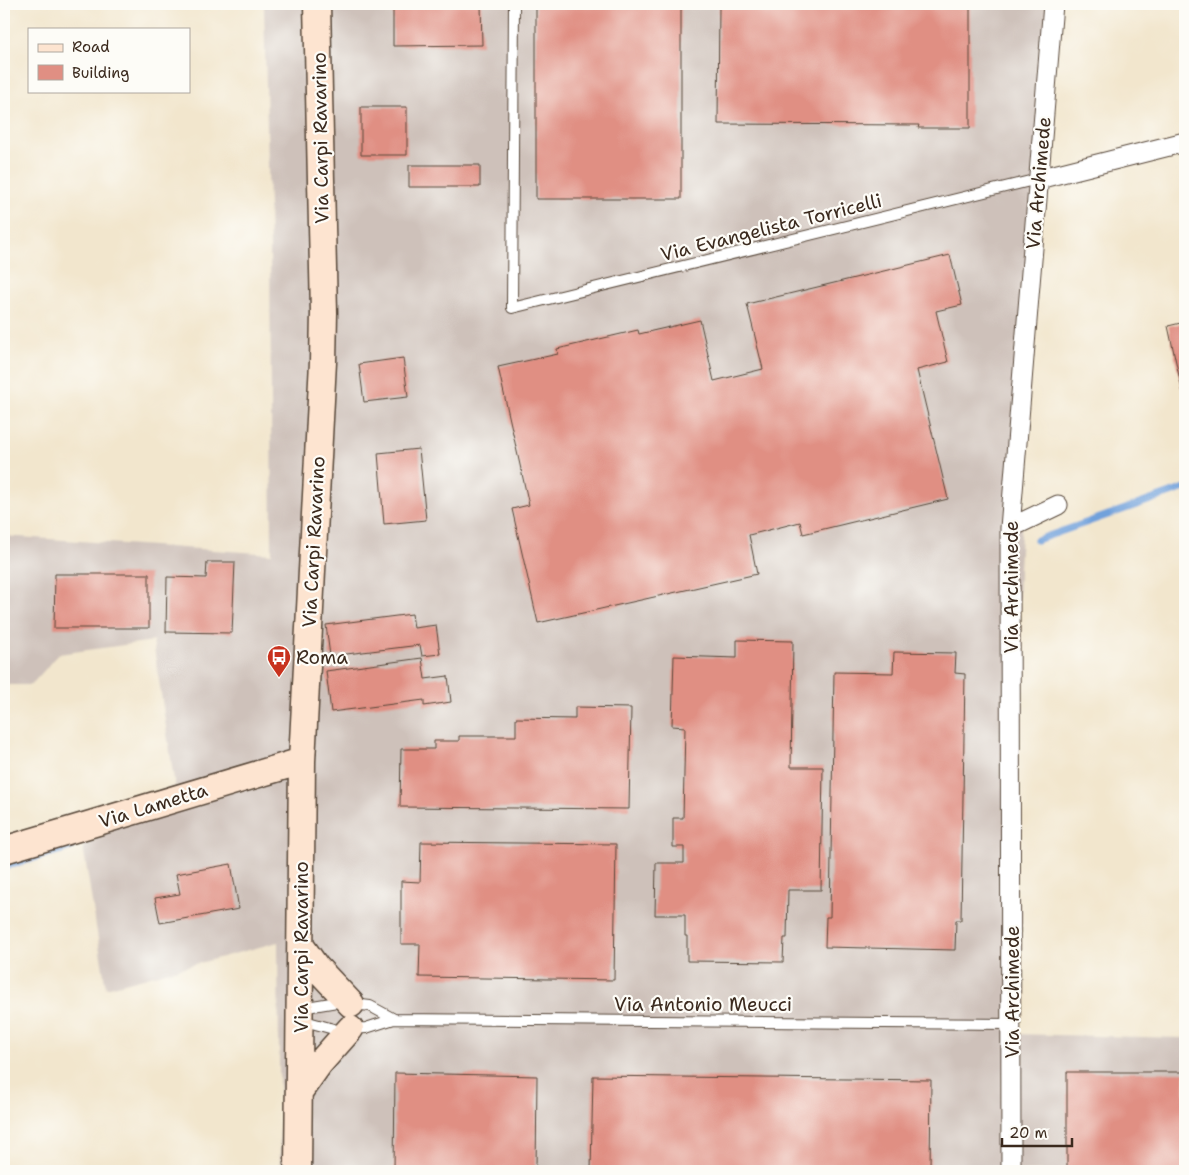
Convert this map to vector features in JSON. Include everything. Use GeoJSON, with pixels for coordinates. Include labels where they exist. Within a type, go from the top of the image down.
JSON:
{"type":"FeatureCollection","features":[{"type":"Feature","properties":{"kind":"main road","name":"Via Carpi Ravarino"},"geometry":{"type":"LineString","coordinates":[[298,1171],[302,761],[324,313],[317,4]]}},
{"type":"Feature","properties":{"kind":"main road","name":"Via Lametta"},"geometry":{"type":"LineString","coordinates":[[4,850],[302,761]]}},
{"type":"Feature","properties":{"kind":"main road"},"geometry":{"type":"LineString","coordinates":[[299,1092],[331,1049],[351,1016],[301,946]]}},
{"type":"Feature","properties":{"kind":"street","name":"Via Archimede"},"geometry":{"type":"LineString","coordinates":[[1012,1171],[1010,528],[1052,4]]}},
{"type":"Feature","properties":{"kind":"street"},"geometry":{"type":"LineString","coordinates":[[1038,179],[1185,142]]}},
{"type":"Feature","properties":{"kind":"street"},"geometry":{"type":"LineString","coordinates":[[1010,528],[1058,505]]}},
{"type":"Feature","properties":{"kind":"lane","name":"Via Evangelista Torricelli"},"geometry":{"type":"LineString","coordinates":[[514,4],[512,308],[1038,179]]}},
{"type":"Feature","properties":{"kind":"lane","name":"Via Antonio Meucci"},"geometry":{"type":"LineString","coordinates":[[300,1014],[337,1002],[366,1028],[394,1019],[1012,1024]]}},
{"type":"Feature","properties":{"kind":"lane","name":"Via Antonio Meucci"},"geometry":{"type":"LineString","coordinates":[[300,1014],[338,1030],[351,1016],[370,1006],[394,1019]]}},
{"type":"Feature","properties":{"kind":"shaded area"},"geometry":{"type":"Polygon","coordinates":[[[178,4],[1052,4],[1019,568],[1011,1034],[1185,1038],[1185,1171],[280,1171],[278,942],[106,988],[78,815],[175,786],[153,641],[59,654],[31,685],[4,685],[4,536],[272,554],[270,247],[264,6],[178,4]]]}},
{"type":"Feature","properties":{"kind":"building"},"geometry":{"type":"Polygon","coordinates":[[[393,4],[481,4],[482,45],[393,46],[393,4]]]}},
{"type":"Feature","properties":{"kind":"building"},"geometry":{"type":"Polygon","coordinates":[[[536,4],[681,4],[681,199],[536,199],[536,4]]]}},
{"type":"Feature","properties":{"kind":"building"},"geometry":{"type":"Polygon","coordinates":[[[719,4],[970,4],[970,128],[918,128],[919,125],[718,124],[719,4]]]}},
{"type":"Feature","properties":{"kind":"building"},"geometry":{"type":"Polygon","coordinates":[[[361,107],[407,107],[407,155],[361,155],[361,107]]]}},
{"type":"Feature","properties":{"kind":"building"},"geometry":{"type":"Polygon","coordinates":[[[409,165],[480,165],[480,187],[409,187],[409,165]]]}},
{"type":"Feature","properties":{"kind":"building"},"geometry":{"type":"Polygon","coordinates":[[[950,255],[962,305],[936,311],[948,362],[917,370],[948,499],[803,534],[800,522],[749,535],[757,574],[538,623],[512,509],[529,505],[498,367],[558,354],[557,349],[638,330],[639,334],[700,320],[714,381],[763,369],[747,304],[950,255]]]}},
{"type":"Feature","properties":{"kind":"building"},"geometry":{"type":"Polygon","coordinates":[[[1185,322],[1185,393],[1183,394],[1168,326],[1185,322]]]}},
{"type":"Feature","properties":{"kind":"building"},"geometry":{"type":"Polygon","coordinates":[[[403,358],[408,397],[364,402],[359,364],[403,358]]]}},
{"type":"Feature","properties":{"kind":"building"},"geometry":{"type":"Polygon","coordinates":[[[419,449],[426,520],[384,524],[378,453],[419,449]]]}},
{"type":"Feature","properties":{"kind":"building"},"geometry":{"type":"Polygon","coordinates":[[[207,562],[235,562],[232,633],[166,632],[167,577],[206,578],[207,562]]]}},
{"type":"Feature","properties":{"kind":"building"},"geometry":{"type":"Polygon","coordinates":[[[55,574],[149,574],[149,628],[54,628],[55,574]]]}},
{"type":"Feature","properties":{"kind":"building"},"geometry":{"type":"Polygon","coordinates":[[[412,614],[414,628],[436,625],[440,654],[422,656],[420,645],[330,656],[326,625],[412,614]]]}},
{"type":"Feature","properties":{"kind":"building"},"geometry":{"type":"Polygon","coordinates":[[[737,640],[793,641],[791,767],[823,767],[821,890],[788,890],[787,938],[784,938],[783,962],[687,961],[685,915],[655,915],[656,863],[684,863],[684,847],[673,847],[673,818],[683,818],[685,727],[672,726],[674,656],[737,658],[737,640]]]}},
{"type":"Feature","properties":{"kind":"building"},"geometry":{"type":"Polygon","coordinates":[[[894,652],[956,653],[955,673],[965,674],[961,920],[956,920],[955,950],[825,947],[826,917],[830,917],[834,672],[893,673],[894,652]]]}},
{"type":"Feature","properties":{"kind":"building"},"geometry":{"type":"Polygon","coordinates":[[[422,658],[425,679],[448,676],[451,702],[424,706],[424,700],[331,712],[326,671],[422,658]]]}},
{"type":"Feature","properties":{"kind":"building"},"geometry":{"type":"Polygon","coordinates":[[[575,707],[631,708],[629,809],[400,807],[401,749],[434,749],[434,741],[459,741],[459,736],[516,736],[516,718],[575,719],[575,707]]]}},
{"type":"Feature","properties":{"kind":"building"},"geometry":{"type":"Polygon","coordinates":[[[421,842],[616,844],[614,980],[419,977],[420,944],[401,944],[401,881],[420,882],[421,842]]]}},
{"type":"Feature","properties":{"kind":"building"},"geometry":{"type":"Polygon","coordinates":[[[231,864],[239,909],[160,923],[155,898],[180,894],[176,874],[231,864]]]}},
{"type":"Feature","properties":{"kind":"building"},"geometry":{"type":"Polygon","coordinates":[[[1067,1072],[1185,1072],[1185,1171],[1067,1171],[1067,1072]]]}},
{"type":"Feature","properties":{"kind":"building"},"geometry":{"type":"Polygon","coordinates":[[[395,1073],[537,1076],[536,1171],[394,1171],[395,1073]]]}},
{"type":"Feature","properties":{"kind":"building"},"geometry":{"type":"Polygon","coordinates":[[[593,1076],[931,1080],[930,1171],[591,1171],[593,1076]]]}},
{"type":"Feature","properties":{"kind":"waterway"},"geometry":{"type":"LineString","coordinates":[[1037,540],[1185,488]]}},
{"type":"Feature","properties":{"kind":"waterway"},"geometry":{"type":"LineString","coordinates":[[4,867],[72,847]]}},
{"type":"Feature","properties":{"kind":"place","name":"Roma"},"geometry":{"type":"Point","coordinates":[279,678]}}]}
